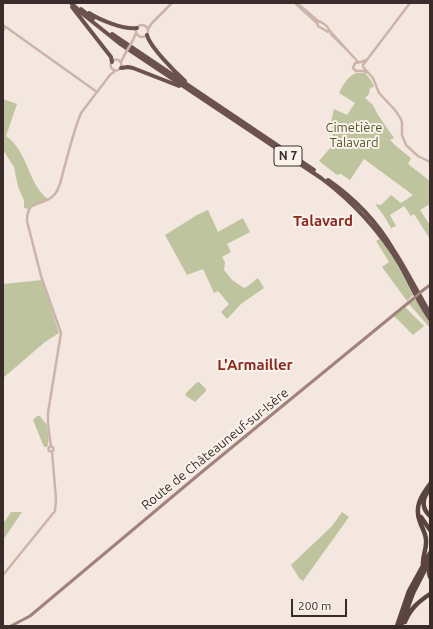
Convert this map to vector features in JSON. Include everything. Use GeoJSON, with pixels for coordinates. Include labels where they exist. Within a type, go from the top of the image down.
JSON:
{"type":"FeatureCollection","features":[{"type":"Feature","properties":{"kind":"highway"},"geometry":{"type":"LineString","coordinates":[[73,3],[105,21],[137,30]]}},
{"type":"Feature","properties":{"kind":"highway"},"geometry":{"type":"LineString","coordinates":[[73,3],[111,57],[112,62]]}},
{"type":"Feature","properties":{"kind":"highway","name":"N 7"},"geometry":{"type":"LineString","coordinates":[[73,3],[88,19],[119,43],[332,186],[380,232]]}},
{"type":"Feature","properties":{"kind":"highway","name":"N 7"},"geometry":{"type":"LineString","coordinates":[[73,3],[120,40],[333,184],[358,205],[385,239],[430,313]]}},
{"type":"Feature","properties":{"kind":"highway"},"geometry":{"type":"LineString","coordinates":[[147,35],[148,39],[156,50],[194,90]]}},
{"type":"Feature","properties":{"kind":"highway"},"geometry":{"type":"LineString","coordinates":[[121,65],[133,68],[189,90]]}},
{"type":"Feature","properties":{"kind":"highway","name":"N 7"},"geometry":{"type":"LineString","coordinates":[[385,239],[430,319]]}},
{"type":"Feature","properties":{"kind":"highway"},"geometry":{"type":"LineString","coordinates":[[423,565],[422,561],[427,542],[418,516],[418,506],[420,497],[430,487]]}},
{"type":"Feature","properties":{"kind":"highway"},"geometry":{"type":"LineString","coordinates":[[430,487],[424,497],[423,504],[430,516]]}},
{"type":"Feature","properties":{"kind":"highway"},"geometry":{"type":"LineString","coordinates":[[430,487],[422,498],[419,509],[422,520],[430,531]]}},
{"type":"Feature","properties":{"kind":"highway"},"geometry":{"type":"LineString","coordinates":[[418,506],[420,519],[430,531]]}},
{"type":"Feature","properties":{"kind":"highway"},"geometry":{"type":"LineString","coordinates":[[397,626],[407,597],[430,553]]}},
{"type":"Feature","properties":{"kind":"highway"},"geometry":{"type":"LineString","coordinates":[[402,626],[413,593],[430,560]]}},
{"type":"Feature","properties":{"kind":"highway"},"geometry":{"type":"LineString","coordinates":[[430,565],[430,577]]}},
{"type":"Feature","properties":{"kind":"highway"},"geometry":{"type":"LineString","coordinates":[[402,626],[413,607],[430,594]]}},
{"type":"Feature","properties":{"kind":"main road","name":"Route de Châteauneuf-sur-Isère"},"geometry":{"type":"LineString","coordinates":[[13,625],[30,616],[203,471],[430,285]]}},
{"type":"Feature","properties":{"kind":"street"},"geometry":{"type":"LineString","coordinates":[[133,42],[140,26],[144,26],[152,22],[172,3]]}},
{"type":"Feature","properties":{"kind":"street"},"geometry":{"type":"LineString","coordinates":[[296,3],[318,22],[328,27],[328,31]]}},
{"type":"Feature","properties":{"kind":"street"},"geometry":{"type":"LineString","coordinates":[[354,64],[361,64],[367,59],[410,3]]}},
{"type":"Feature","properties":{"kind":"street"},"geometry":{"type":"LineString","coordinates":[[110,75],[112,62],[118,60],[140,36],[144,37],[147,35],[152,22]]}},
{"type":"Feature","properties":{"kind":"street"},"geometry":{"type":"LineString","coordinates":[[318,22],[318,26],[328,31],[349,52],[354,64],[353,68],[359,72],[362,71],[369,74]]}},
{"type":"Feature","properties":{"kind":"street"},"geometry":{"type":"LineString","coordinates":[[3,31],[4,26],[98,92]]}},
{"type":"Feature","properties":{"kind":"street"},"geometry":{"type":"LineString","coordinates":[[144,26],[148,30]]}},
{"type":"Feature","properties":{"kind":"street"},"geometry":{"type":"LineString","coordinates":[[137,30],[140,36]]}},
{"type":"Feature","properties":{"kind":"street"},"geometry":{"type":"LineString","coordinates":[[3,575],[55,511],[56,499],[52,452],[49,449],[51,447],[48,413],[61,328],[41,276],[27,221],[28,209],[36,203],[49,200],[58,190],[78,121],[82,113],[110,75],[119,70],[124,54]]}},
{"type":"Feature","properties":{"kind":"street"},"geometry":{"type":"LineString","coordinates":[[352,57],[361,64],[374,80],[379,93],[395,110],[402,121],[402,136],[406,145],[418,156],[430,162]]}},
{"type":"Feature","properties":{"kind":"street"},"geometry":{"type":"LineString","coordinates":[[118,60],[121,65]]}},
{"type":"Feature","properties":{"kind":"street"},"geometry":{"type":"LineString","coordinates":[[361,64],[362,71]]}},
{"type":"Feature","properties":{"kind":"green space","name":"Cimetière Talavard"},"geometry":{"type":"Polygon","coordinates":[[[356,73],[365,73],[371,80],[374,87],[370,88],[369,94],[365,98],[373,105],[394,138],[390,140],[411,158],[408,164],[430,181],[430,204],[420,210],[430,225],[430,239],[414,214],[411,216],[404,206],[390,215],[396,226],[391,228],[375,204],[381,205],[391,195],[401,203],[413,195],[364,159],[350,180],[341,174],[337,175],[319,161],[331,147],[333,138],[331,122],[334,109],[347,115],[355,103],[339,93],[348,79],[356,73]]]}},
{"type":"Feature","properties":{"kind":"green space"},"geometry":{"type":"Polygon","coordinates":[[[3,99],[17,104],[6,136],[19,150],[36,186],[49,200],[28,209],[24,208],[24,200],[18,187],[14,167],[3,150],[3,99]]]}},
{"type":"Feature","properties":{"kind":"green space"},"geometry":{"type":"Polygon","coordinates":[[[208,210],[218,232],[243,218],[250,232],[227,244],[231,252],[222,257],[225,262],[224,270],[232,280],[244,288],[258,278],[264,288],[241,304],[227,319],[221,312],[229,304],[218,291],[214,293],[203,269],[187,275],[165,235],[197,215],[208,210]]]}},
{"type":"Feature","properties":{"kind":"green space"},"geometry":{"type":"Polygon","coordinates":[[[380,239],[396,262],[413,295],[407,301],[382,267],[389,262],[376,241],[380,239]]]}},
{"type":"Feature","properties":{"kind":"green space"},"geometry":{"type":"Polygon","coordinates":[[[42,280],[59,333],[45,342],[3,378],[3,284],[42,280]]]}},
{"type":"Feature","properties":{"kind":"green space"},"geometry":{"type":"Polygon","coordinates":[[[416,299],[430,322],[430,328],[409,304],[416,299]]]}},
{"type":"Feature","properties":{"kind":"green space"},"geometry":{"type":"Polygon","coordinates":[[[405,307],[424,326],[413,335],[394,316],[405,307]]]}},
{"type":"Feature","properties":{"kind":"green space"},"geometry":{"type":"Polygon","coordinates":[[[199,382],[206,389],[206,391],[195,402],[185,395],[196,383],[199,382]]]}},
{"type":"Feature","properties":{"kind":"green space"},"geometry":{"type":"Polygon","coordinates":[[[37,416],[40,416],[47,426],[49,439],[47,447],[44,447],[33,420],[37,416]]]}},
{"type":"Feature","properties":{"kind":"green space"},"geometry":{"type":"Polygon","coordinates":[[[11,512],[22,512],[3,540],[3,524],[11,512]]]}},
{"type":"Feature","properties":{"kind":"green space"},"geometry":{"type":"Polygon","coordinates":[[[342,512],[349,517],[303,581],[299,578],[291,565],[332,526],[342,512]]]}},
{"type":"Feature","properties":{"kind":"district","name":"Talavard"},"geometry":{"type":"Point","coordinates":[323,221]}},
{"type":"Feature","properties":{"kind":"district","name":"L'Armailler"},"geometry":{"type":"Point","coordinates":[255,365]}}]}
